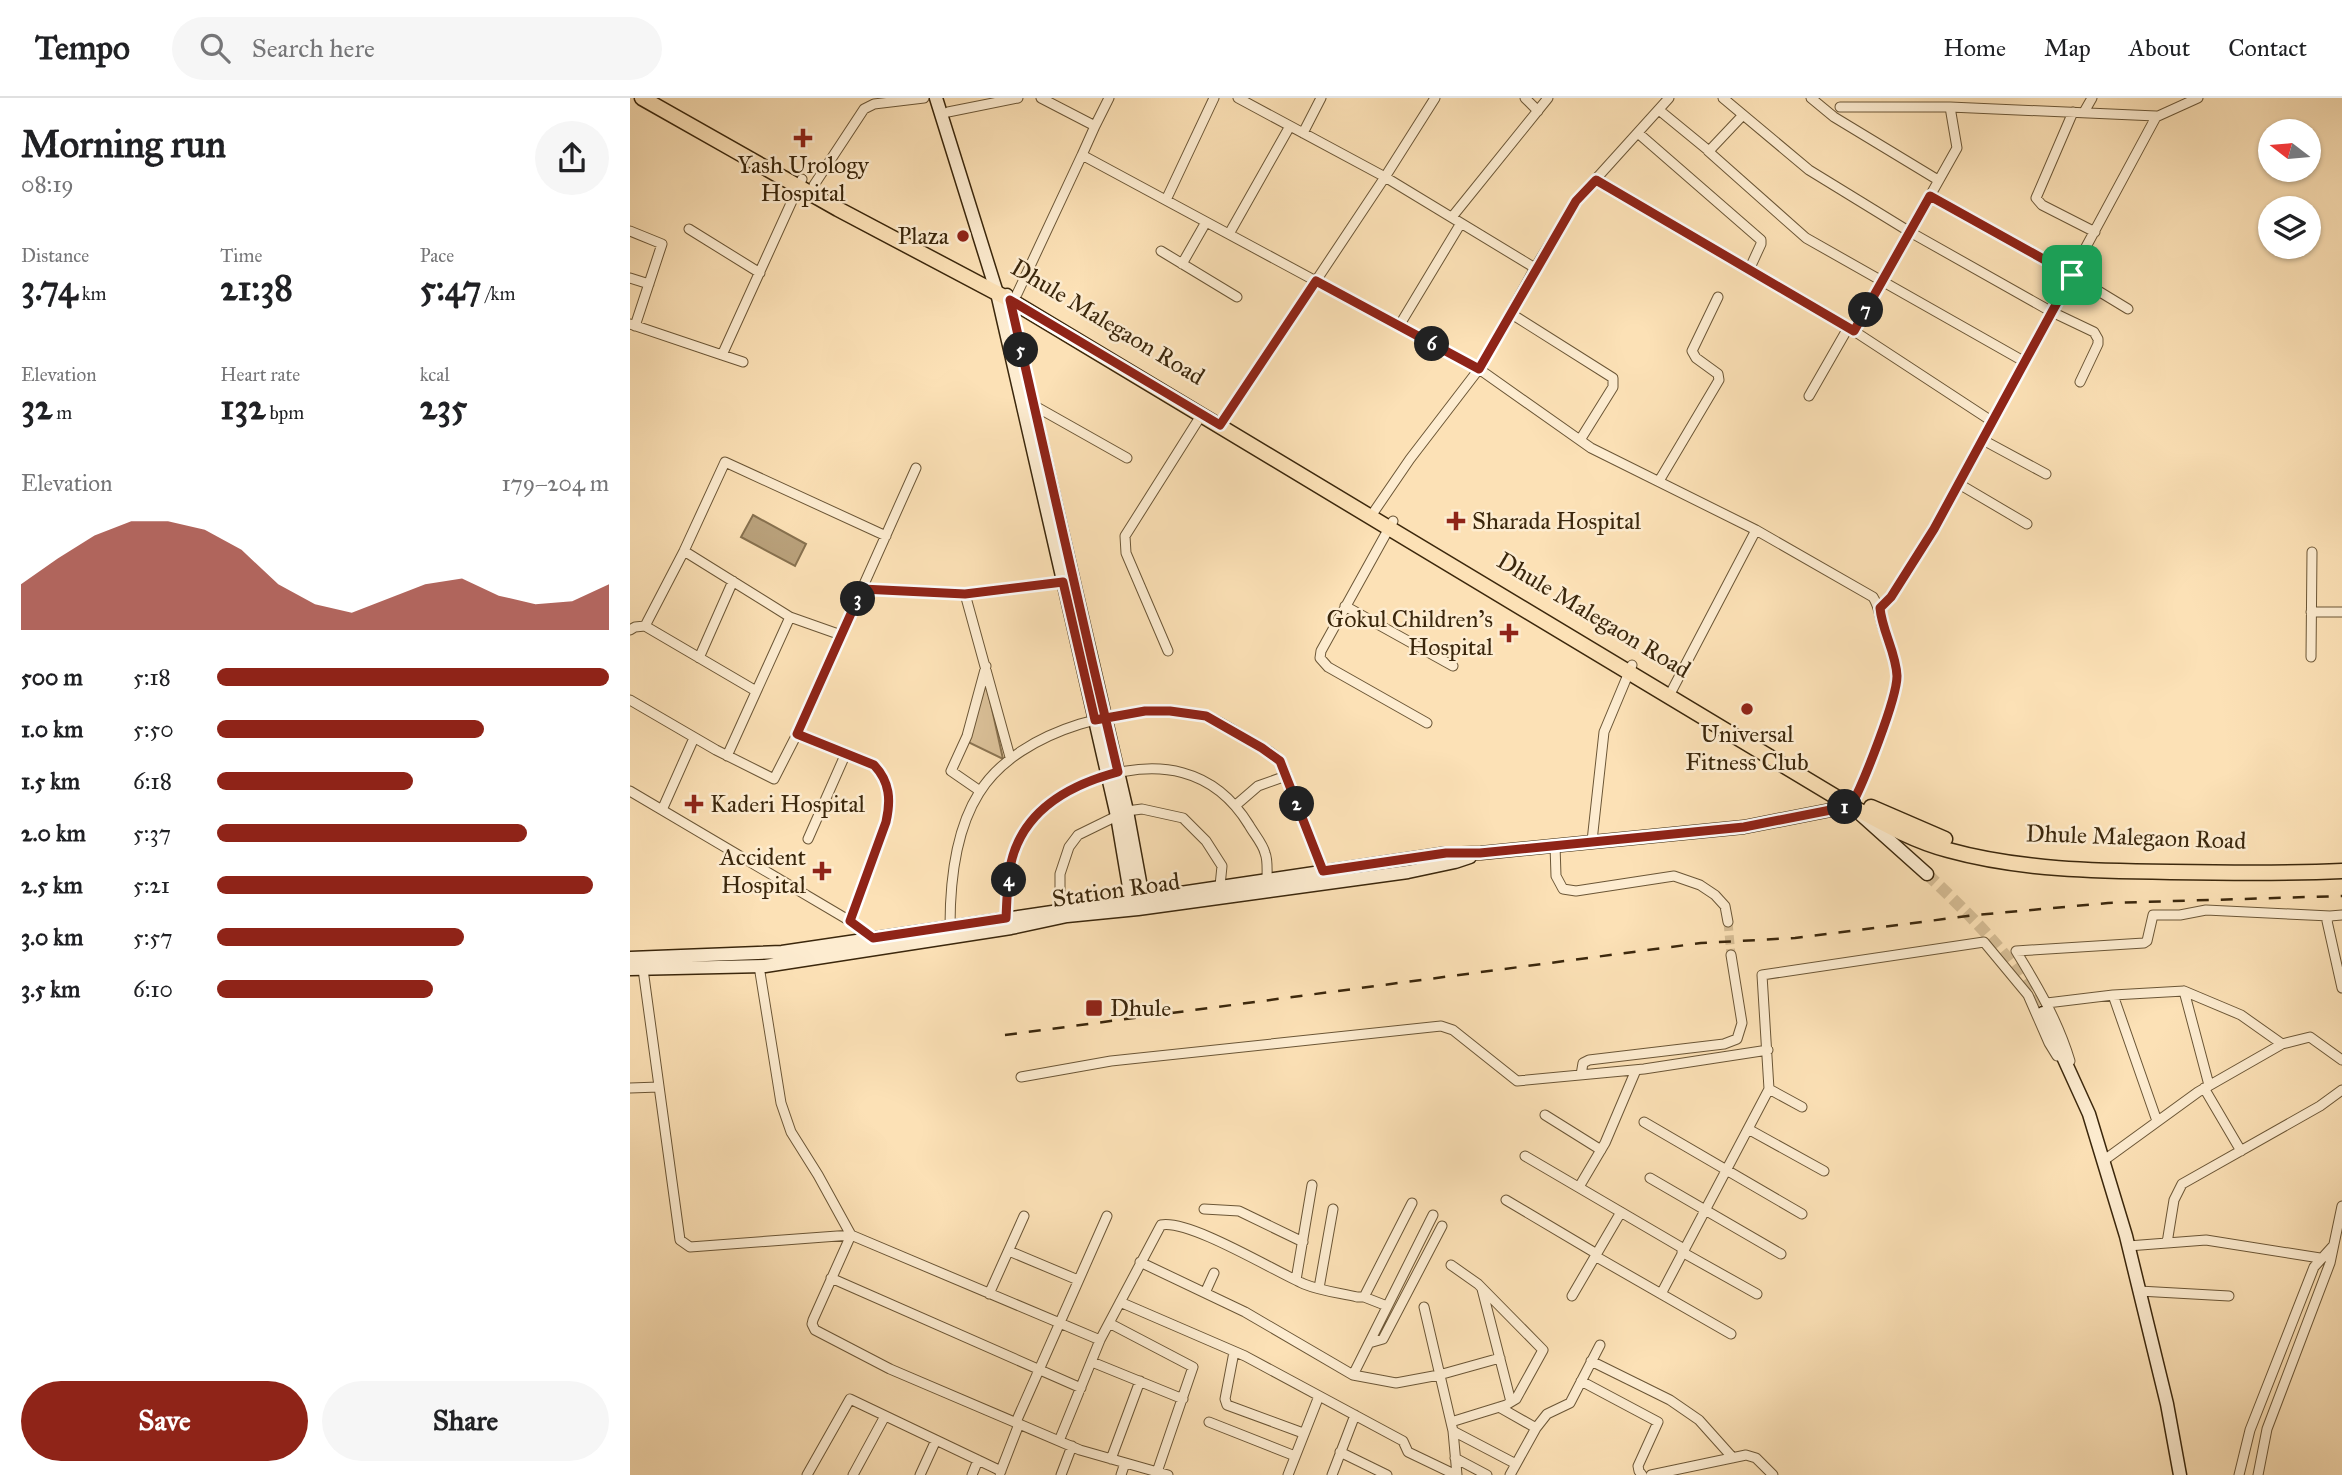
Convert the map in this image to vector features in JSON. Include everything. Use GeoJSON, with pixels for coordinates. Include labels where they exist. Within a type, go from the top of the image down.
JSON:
{"type":"FeatureCollection","features":[{"type":"Feature","properties":{"kind":"main road"},"geometry":{"type":"LineString","coordinates":[[642,98],[805,183]]}},
{"type":"Feature","properties":{"kind":"main road","name":"Dhule Malegaon Road"},"geometry":{"type":"LineString","coordinates":[[658,98],[805,183],[1004,291],[1853,802],[1898,832],[1947,850],[2012,863],[2091,871],[2342,871]]}},
{"type":"Feature","properties":{"kind":"main road"},"geometry":{"type":"LineString","coordinates":[[936,98],[1004,291],[1063,582],[1113,774],[1137,898]]}},
{"type":"Feature","properties":{"kind":"main road"},"geometry":{"type":"LineString","coordinates":[[943,98],[1004,291],[1033,405],[1100,720]]}},
{"type":"Feature","properties":{"kind":"main road"},"geometry":{"type":"LineString","coordinates":[[1004,291],[1202,414],[1222,421]]}},
{"type":"Feature","properties":{"kind":"main road"},"geometry":{"type":"LineString","coordinates":[[1853,802],[1927,874]]}},
{"type":"Feature","properties":{"kind":"main road","name":"Dhule Malegaon Road"},"geometry":{"type":"LineString","coordinates":[[1853,802],[1963,845],[2031,857],[2076,862],[2161,864],[2342,863]]}},
{"type":"Feature","properties":{"kind":"main road","name":"Station Road"},"geometry":{"type":"LineString","coordinates":[[630,958],[777,953],[1446,853],[1480,853],[1744,827],[1853,802]]}},
{"type":"Feature","properties":{"kind":"main road","name":"Station Road"},"geometry":{"type":"LineString","coordinates":[[637,969],[759,966],[1000,930],[1067,916],[1138,909],[1408,872],[1455,862],[1480,853]]}},
{"type":"Feature","properties":{"kind":"main road"},"geometry":{"type":"LineString","coordinates":[[2045,1008],[2089,1114],[2128,1246],[2167,1404],[2180,1475]]}},
{"type":"Feature","properties":{"kind":"street"},"geometry":{"type":"LineString","coordinates":[[722,355],[805,183],[864,109],[874,104],[924,98]]}},
{"type":"Feature","properties":{"kind":"street"},"geometry":{"type":"LineString","coordinates":[[948,112],[1018,98]]}},
{"type":"Feature","properties":{"kind":"street"},"geometry":{"type":"LineString","coordinates":[[1041,98],[1095,126]]}},
{"type":"Feature","properties":{"kind":"street"},"geometry":{"type":"LineString","coordinates":[[1004,291],[1082,155],[1109,98]]}},
{"type":"Feature","properties":{"kind":"street"},"geometry":{"type":"LineString","coordinates":[[1166,200],[1214,98]]}},
{"type":"Feature","properties":{"kind":"street"},"geometry":{"type":"LineString","coordinates":[[1238,98],[1385,177],[1535,268]]}},
{"type":"Feature","properties":{"kind":"street"},"geometry":{"type":"LineString","coordinates":[[1303,133],[1321,98]]}},
{"type":"Feature","properties":{"kind":"street"},"geometry":{"type":"LineString","coordinates":[[1222,421],[1435,98]]}},
{"type":"Feature","properties":{"kind":"street"},"geometry":{"type":"LineString","coordinates":[[1525,98],[1538,111]]}},
{"type":"Feature","properties":{"kind":"street"},"geometry":{"type":"LineString","coordinates":[[1452,217],[1548,98]]}},
{"type":"Feature","properties":{"kind":"street"},"geometry":{"type":"LineString","coordinates":[[1373,513],[1409,459],[1479,369],[1576,201],[1669,98]]}},
{"type":"Feature","properties":{"kind":"street"},"geometry":{"type":"LineString","coordinates":[[1723,98],[1809,170],[1910,232],[2097,335],[2098,344],[2080,382]]}},
{"type":"Feature","properties":{"kind":"street"},"geometry":{"type":"LineString","coordinates":[[1734,107],[1742,98]]}},
{"type":"Feature","properties":{"kind":"street"},"geometry":{"type":"LineString","coordinates":[[1811,98],[1839,121],[1938,180]]}},
{"type":"Feature","properties":{"kind":"street"},"geometry":{"type":"LineString","coordinates":[[2084,112],[2092,98]]}},
{"type":"Feature","properties":{"kind":"street"},"geometry":{"type":"LineString","coordinates":[[1839,121],[1841,102],[1924,102],[1950,107],[2156,117],[2199,98]]}},
{"type":"Feature","properties":{"kind":"street"},"geometry":{"type":"LineString","coordinates":[[1809,396],[1882,281],[1957,148],[1950,107]]}},
{"type":"Feature","properties":{"kind":"street"},"geometry":{"type":"LineString","coordinates":[[1659,110],[1806,238],[2025,362]]}},
{"type":"Feature","properties":{"kind":"street"},"geometry":{"type":"LineString","coordinates":[[2073,111],[2036,198],[2042,205],[2095,232]]}},
{"type":"Feature","properties":{"kind":"street"},"geometry":{"type":"LineString","coordinates":[[1707,151],[1712,150],[1743,115]]}},
{"type":"Feature","properties":{"kind":"street"},"geometry":{"type":"LineString","coordinates":[[1880,608],[1891,597],[1934,529],[2156,117]]}},
{"type":"Feature","properties":{"kind":"street"},"geometry":{"type":"LineString","coordinates":[[1229,234],[1290,126]]}},
{"type":"Feature","properties":{"kind":"street"},"geometry":{"type":"LineString","coordinates":[[1638,133],[1760,239],[1761,244],[1749,270]]}},
{"type":"Feature","properties":{"kind":"street"},"geometry":{"type":"LineString","coordinates":[[1082,155],[1479,369],[1580,440],[1756,530],[1873,597],[1880,608],[1881,623],[1894,657],[1897,678],[1890,706],[1853,802]]}},
{"type":"Feature","properties":{"kind":"street"},"geometry":{"type":"LineString","coordinates":[[1596,180],[1851,330],[1993,422]]}},
{"type":"Feature","properties":{"kind":"street"},"geometry":{"type":"LineString","coordinates":[[1930,196],[2128,309]]}},
{"type":"Feature","properties":{"kind":"street"},"geometry":{"type":"LineString","coordinates":[[1182,264],[1206,222]]}},
{"type":"Feature","properties":{"kind":"street"},"geometry":{"type":"LineString","coordinates":[[1399,326],[1461,223]]}},
{"type":"Feature","properties":{"kind":"street"},"geometry":{"type":"LineString","coordinates":[[689,229],[760,273]]}},
{"type":"Feature","properties":{"kind":"street"},"geometry":{"type":"LineString","coordinates":[[630,231],[662,244],[632,325],[743,362]]}},
{"type":"Feature","properties":{"kind":"street"},"geometry":{"type":"LineString","coordinates":[[1161,251],[1237,297]]}},
{"type":"Feature","properties":{"kind":"street"},"geometry":{"type":"LineString","coordinates":[[630,278],[649,284]]}},
{"type":"Feature","properties":{"kind":"street"},"geometry":{"type":"LineString","coordinates":[[1659,481],[1719,380],[1718,374],[1696,358],[1692,351],[1718,297]]}},
{"type":"Feature","properties":{"kind":"street"},"geometry":{"type":"LineString","coordinates":[[1510,313],[1613,378],[1614,387],[1580,440]]}},
{"type":"Feature","properties":{"kind":"street"},"geometry":{"type":"LineString","coordinates":[[1033,405],[1127,458]]}},
{"type":"Feature","properties":{"kind":"street"},"geometry":{"type":"LineString","coordinates":[[1168,651],[1126,554],[1125,536],[1202,414]]}},
{"type":"Feature","properties":{"kind":"street"},"geometry":{"type":"LineString","coordinates":[[1983,440],[2046,474]]}},
{"type":"Feature","properties":{"kind":"street"},"geometry":{"type":"LineString","coordinates":[[645,626],[684,551],[725,462],[886,536]]}},
{"type":"Feature","properties":{"kind":"street"},"geometry":{"type":"LineString","coordinates":[[630,700],[694,738],[774,779],[797,734],[916,468]]}},
{"type":"Feature","properties":{"kind":"street"},"geometry":{"type":"LineString","coordinates":[[1959,484],[2027,524]]}},
{"type":"Feature","properties":{"kind":"street"},"geometry":{"type":"LineString","coordinates":[[1391,524],[1321,651],[1322,663],[1427,723]]}},
{"type":"Feature","properties":{"kind":"street"},"geometry":{"type":"LineString","coordinates":[[1671,693],[1756,530]]}},
{"type":"Feature","properties":{"kind":"street"},"geometry":{"type":"LineString","coordinates":[[684,551],[790,617],[841,635]]}},
{"type":"Feature","properties":{"kind":"street"},"geometry":{"type":"LineString","coordinates":[[2311,657],[2312,552]]}},
{"type":"Feature","properties":{"kind":"street"},"geometry":{"type":"LineString","coordinates":[[699,658],[733,581]]}},
{"type":"Feature","properties":{"kind":"street"},"geometry":{"type":"LineString","coordinates":[[862,589],[965,594],[1063,582]]}},
{"type":"Feature","properties":{"kind":"street"},"geometry":{"type":"LineString","coordinates":[[965,594],[1010,757]]}},
{"type":"Feature","properties":{"kind":"street"},"geometry":{"type":"LineString","coordinates":[[1345,606],[1453,666]]}},
{"type":"Feature","properties":{"kind":"street"},"geometry":{"type":"LineString","coordinates":[[2311,612],[2342,612]]}},
{"type":"Feature","properties":{"kind":"street"},"geometry":{"type":"LineString","coordinates":[[727,756],[790,617]]}},
{"type":"Feature","properties":{"kind":"street"},"geometry":{"type":"LineString","coordinates":[[630,631],[635,627],[645,626],[756,691]]}},
{"type":"Feature","properties":{"kind":"street"},"geometry":{"type":"LineString","coordinates":[[980,791],[951,771],[967,736],[986,666]]}},
{"type":"Feature","properties":{"kind":"street"},"geometry":{"type":"LineString","coordinates":[[1592,841],[1604,732],[1630,668]]}},
{"type":"Feature","properties":{"kind":"street"},"geometry":{"type":"LineString","coordinates":[[950,926],[950,890],[954,863],[969,815],[980,791],[1010,757],[1044,738],[1100,720],[1145,711],[1206,716],[1280,761],[1323,871]]}},
{"type":"Feature","properties":{"kind":"street"},"geometry":{"type":"LineString","coordinates":[[797,734],[874,765],[881,772],[889,794],[890,806],[850,921]]}},
{"type":"Feature","properties":{"kind":"street"},"geometry":{"type":"LineString","coordinates":[[662,810],[694,738]]}},
{"type":"Feature","properties":{"kind":"street"},"geometry":{"type":"LineString","coordinates":[[808,839],[846,753]]}},
{"type":"Feature","properties":{"kind":"street"},"geometry":{"type":"LineString","coordinates":[[1006,918],[1010,865],[1026,826],[1037,813],[1078,785],[1113,774],[1142,769],[1189,773],[1208,782],[1236,805],[1265,853],[1267,879]]}},
{"type":"Feature","properties":{"kind":"street"},"geometry":{"type":"LineString","coordinates":[[1236,805],[1258,786],[1286,776]]}},
{"type":"Feature","properties":{"kind":"street"},"geometry":{"type":"LineString","coordinates":[[630,791],[850,921],[885,946]]}},
{"type":"Feature","properties":{"kind":"street"},"geometry":{"type":"LineString","coordinates":[[1060,910],[1060,874],[1069,847],[1078,835],[1122,813],[1142,809],[1183,818],[1206,841],[1222,866],[1220,886]]}},
{"type":"Feature","properties":{"kind":"street"},"geometry":{"type":"LineString","coordinates":[[1555,845],[1556,876],[1563,889],[1576,891],[1674,876],[1700,885],[1715,895],[1724,906],[1728,922]]}},
{"type":"Feature","properties":{"kind":"street"},"geometry":{"type":"LineString","coordinates":[[2282,1044],[2241,1015],[2184,991],[2113,995],[2045,1008],[2015,951],[2144,943],[2153,915],[2180,915],[2206,910],[2342,915]]}},
{"type":"Feature","properties":{"kind":"street"},"geometry":{"type":"LineString","coordinates":[[2330,916],[2327,921],[2342,988]]}},
{"type":"Feature","properties":{"kind":"street"},"geometry":{"type":"LineString","coordinates":[[1661,1294],[1769,1089],[1762,975],[1984,942],[2028,995],[2049,1043],[2077,1087]]}},
{"type":"Feature","properties":{"kind":"street"},"geometry":{"type":"LineString","coordinates":[[1581,1075],[1583,1063],[1589,1060],[1724,1044],[1737,1039],[1742,1023],[1731,955]]}},
{"type":"Feature","properties":{"kind":"street"},"geometry":{"type":"LineString","coordinates":[[759,966],[781,1103],[791,1132],[851,1234]]}},
{"type":"Feature","properties":{"kind":"street"},"geometry":{"type":"LineString","coordinates":[[637,969],[659,1087],[680,1240],[683,1244],[690,1247],[851,1234],[1100,1340]]}},
{"type":"Feature","properties":{"kind":"street"},"geometry":{"type":"LineString","coordinates":[[2184,991],[2206,1087],[2241,1151]]}},
{"type":"Feature","properties":{"kind":"street"},"geometry":{"type":"LineString","coordinates":[[2113,995],[2157,1121]]}},
{"type":"Feature","properties":{"kind":"street"},"geometry":{"type":"LineString","coordinates":[[1021,1077],[1111,1061],[1441,1026],[1453,1030],[1517,1081],[1636,1070],[1768,1049]]}},
{"type":"Feature","properties":{"kind":"street"},"geometry":{"type":"LineString","coordinates":[[2103,1161],[2206,1087],[2282,1044],[2310,1037],[2342,1060]]}},
{"type":"Feature","properties":{"kind":"street"},"geometry":{"type":"LineString","coordinates":[[1580,1187],[1601,1150],[1636,1070]]}},
{"type":"Feature","properties":{"kind":"street"},"geometry":{"type":"LineString","coordinates":[[630,1088],[659,1087]]}},
{"type":"Feature","properties":{"kind":"street"},"geometry":{"type":"LineString","coordinates":[[1769,1089],[1802,1107]]}},
{"type":"Feature","properties":{"kind":"street"},"geometry":{"type":"LineString","coordinates":[[2167,1243],[2174,1200],[2182,1184],[2320,1106],[2342,1090]]}},
{"type":"Feature","properties":{"kind":"street"},"geometry":{"type":"LineString","coordinates":[[1545,1115],[1601,1150]]}},
{"type":"Feature","properties":{"kind":"street"},"geometry":{"type":"LineString","coordinates":[[1644,1122],[1802,1214]]}},
{"type":"Feature","properties":{"kind":"street"},"geometry":{"type":"LineString","coordinates":[[1748,1129],[1824,1171]]}},
{"type":"Feature","properties":{"kind":"street"},"geometry":{"type":"LineString","coordinates":[[1525,1156],[1757,1294]]}},
{"type":"Feature","properties":{"kind":"street"},"geometry":{"type":"LineString","coordinates":[[1650,1178],[1781,1254]]}},
{"type":"Feature","properties":{"kind":"street"},"geometry":{"type":"LineString","coordinates":[[1296,1280],[1312,1185]]}},
{"type":"Feature","properties":{"kind":"street"},"geometry":{"type":"LineString","coordinates":[[1506,1200],[1731,1334]]}},
{"type":"Feature","properties":{"kind":"street"},"geometry":{"type":"LineString","coordinates":[[1364,1297],[1412,1203]]}},
{"type":"Feature","properties":{"kind":"street"},"geometry":{"type":"LineString","coordinates":[[2258,1475],[2267,1429],[2330,1263],[2342,1206]]}},
{"type":"Feature","properties":{"kind":"street"},"geometry":{"type":"LineString","coordinates":[[1204,1209],[1239,1211],[1303,1242]]}},
{"type":"Feature","properties":{"kind":"street"},"geometry":{"type":"LineString","coordinates":[[1319,1288],[1333,1209]]}},
{"type":"Feature","properties":{"kind":"street"},"geometry":{"type":"LineString","coordinates":[[1572,1296],[1621,1212]]}},
{"type":"Feature","properties":{"kind":"street"},"geometry":{"type":"LineString","coordinates":[[1353,1375],[1433,1215]]}},
{"type":"Feature","properties":{"kind":"street"},"geometry":{"type":"LineString","coordinates":[[989,1294],[1024,1216]]}},
{"type":"Feature","properties":{"kind":"street"},"geometry":{"type":"LineString","coordinates":[[811,1474],[850,1399],[1000,1473],[1038,1371],[1107,1216]]}},
{"type":"Feature","properties":{"kind":"street"},"geometry":{"type":"LineString","coordinates":[[1059,1441],[1100,1340],[1158,1228],[1169,1224],[1192,1230],[1296,1280],[1319,1288],[1364,1297],[1387,1306]]}},
{"type":"Feature","properties":{"kind":"street"},"geometry":{"type":"LineString","coordinates":[[1369,1343],[1383,1339],[1442,1226]]}},
{"type":"Feature","properties":{"kind":"street"},"geometry":{"type":"LineString","coordinates":[[851,1234],[813,1320],[815,1331],[890,1368],[1059,1441],[1168,1475]]}},
{"type":"Feature","properties":{"kind":"street"},"geometry":{"type":"LineString","coordinates":[[2128,1246],[2206,1240],[2320,1258]]}},
{"type":"Feature","properties":{"kind":"street"},"geometry":{"type":"LineString","coordinates":[[2239,1475],[2252,1423],[2314,1267],[2334,1245]]}},
{"type":"Feature","properties":{"kind":"street"},"geometry":{"type":"LineString","coordinates":[[1009,1251],[1078,1280]]}},
{"type":"Feature","properties":{"kind":"street"},"geometry":{"type":"LineString","coordinates":[[1140,1262],[1253,1317],[1353,1375],[1393,1383],[1439,1376],[1500,1358]]}},
{"type":"Feature","properties":{"kind":"street"},"geometry":{"type":"LineString","coordinates":[[1451,1265],[1482,1288],[1542,1348],[1542,1353],[1518,1396],[1511,1402],[1452,1426]]}},
{"type":"Feature","properties":{"kind":"street"},"geometry":{"type":"LineString","coordinates":[[1205,1293],[1214,1273]]}},
{"type":"Feature","properties":{"kind":"street"},"geometry":{"type":"LineString","coordinates":[[831,1278],[1081,1388]]}},
{"type":"Feature","properties":{"kind":"street"},"geometry":{"type":"LineString","coordinates":[[1482,1288],[1511,1402]]}},
{"type":"Feature","properties":{"kind":"street"},"geometry":{"type":"LineString","coordinates":[[2139,1291],[2229,1296]]}},
{"type":"Feature","properties":{"kind":"street"},"geometry":{"type":"LineString","coordinates":[[1120,1302],[1234,1352],[1319,1395],[1403,1441],[1408,1452],[1456,1475],[1452,1426],[1424,1307]]}},
{"type":"Feature","properties":{"kind":"street"},"geometry":{"type":"LineString","coordinates":[[1109,1323],[1191,1365],[1193,1370],[1157,1472]]}},
{"type":"Feature","properties":{"kind":"street"},"geometry":{"type":"LineString","coordinates":[[1510,1475],[1536,1427],[1550,1411],[1570,1403],[1600,1345]]}},
{"type":"Feature","properties":{"kind":"street"},"geometry":{"type":"LineString","coordinates":[[1234,1352],[1225,1399],[1227,1405],[1303,1433]]}},
{"type":"Feature","properties":{"kind":"street"},"geometry":{"type":"LineString","coordinates":[[1591,1361],[1670,1400],[1699,1420],[1733,1458]]}},
{"type":"Feature","properties":{"kind":"street"},"geometry":{"type":"LineString","coordinates":[[1091,1362],[1183,1399]]}},
{"type":"Feature","properties":{"kind":"street"},"geometry":{"type":"LineString","coordinates":[[1111,1459],[1140,1381]]}},
{"type":"Feature","properties":{"kind":"street"},"geometry":{"type":"LineString","coordinates":[[1581,1381],[1658,1422],[1639,1466],[1642,1475]]}},
{"type":"Feature","properties":{"kind":"street"},"geometry":{"type":"LineString","coordinates":[[1289,1475],[1319,1395]]}},
{"type":"Feature","properties":{"kind":"street"},"geometry":{"type":"LineString","coordinates":[[1499,1407],[1536,1427]]}},
{"type":"Feature","properties":{"kind":"street"},"geometry":{"type":"LineString","coordinates":[[1332,1475],[1355,1415]]}},
{"type":"Feature","properties":{"kind":"street"},"geometry":{"type":"LineString","coordinates":[[853,1475],[885,1416]]}},
{"type":"Feature","properties":{"kind":"street"},"geometry":{"type":"LineString","coordinates":[[1209,1422],[1295,1456]]}},
{"type":"Feature","properties":{"kind":"street"},"geometry":{"type":"LineString","coordinates":[[1452,1426],[1516,1464]]}},
{"type":"Feature","properties":{"kind":"street"},"geometry":{"type":"LineString","coordinates":[[920,1475],[936,1440]]}},
{"type":"Feature","properties":{"kind":"street"},"geometry":{"type":"LineString","coordinates":[[2246,1444],[2263,1449]]}},
{"type":"Feature","properties":{"kind":"street"},"geometry":{"type":"LineString","coordinates":[[1060,1475],[1072,1446]]}},
{"type":"Feature","properties":{"kind":"street"},"geometry":{"type":"LineString","coordinates":[[1340,1452],[1387,1475]]}},
{"type":"Feature","properties":{"kind":"street"},"geometry":{"type":"LineString","coordinates":[[1651,1475],[1754,1456],[1773,1475]]}},
{"type":"Feature","properties":{"kind":"street"},"geometry":{"type":"LineString","coordinates":[[1455,1458],[1487,1475]]}},
{"type":"Feature","properties":{"kind":"street"},"geometry":{"type":"LineString","coordinates":[[972,1475],[978,1460]]}},
{"type":"Feature","properties":{"kind":"street"},"geometry":{"type":"LineString","coordinates":[[1121,1475],[1125,1463]]}},
{"type":"Feature","properties":{"kind":"shaded area"},"geometry":{"type":"Polygon","coordinates":[[[753,515],[806,544],[795,566],[741,537],[753,515]]]}},
{"type":"Feature","properties":{"kind":"shaded area"},"geometry":{"type":"Polygon","coordinates":[[[986,682],[1003,759],[968,742],[986,682]]]}},
{"type":"Feature","properties":{"kind":"tunnel"},"geometry":{"type":"LineString","coordinates":[[1927,874],[1976,922],[2006,957],[2043,1013]]}},
{"type":"Feature","properties":{"kind":"tunnel"},"geometry":{"type":"LineString","coordinates":[[1728,922],[1731,955]]}},
{"type":"Feature","properties":{"kind":"railway"},"geometry":{"type":"LineString","coordinates":[[1005,1035],[1701,943],[1795,938],[1976,915],[2108,903],[2342,896]]}},
{"type":"Feature","properties":{"kind":"place","name":"Yash Urology Hospital"},"geometry":{"type":"Point","coordinates":[803,138]}},
{"type":"Feature","properties":{"kind":"place","name":"Plaza"},"geometry":{"type":"Point","coordinates":[963,236]}},
{"type":"Feature","properties":{"kind":"place","name":"Sharada Hospital"},"geometry":{"type":"Point","coordinates":[1456,521]}},
{"type":"Feature","properties":{"kind":"place","name":"Gokul Children's Hospital"},"geometry":{"type":"Point","coordinates":[1509,633]}},
{"type":"Feature","properties":{"kind":"place","name":"Universal Fitness Club"},"geometry":{"type":"Point","coordinates":[1747,709]}},
{"type":"Feature","properties":{"kind":"place","name":"Kaderi Hospital"},"geometry":{"type":"Point","coordinates":[694,804]}},
{"type":"Feature","properties":{"kind":"place","name":"Accident Hospital"},"geometry":{"type":"Point","coordinates":[822,871]}},
{"type":"Feature","properties":{"kind":"place","name":"Dhule"},"geometry":{"type":"Point","coordinates":[1094,1008]}},
{"type":"Feature","properties":{"kind":"route"},"geometry":{"type":"LineString","coordinates":[[2072,275],[1930,196],[1854,331],[1596,180],[1576,201],[1479,369],[1316,281],[1220,425],[1010,300],[1063,540],[1105,719],[1118,772],[1078,785],[1053,800],[1026,826],[1010,865],[1006,918],[873,938],[850,921],[886,822],[890,806],[886,783],[874,765],[797,734],[862,589],[965,594],[1063,582],[1095,720],[1105,719],[1145,711],[1206,716],[1262,748],[1280,761],[1323,871],[1446,853],[1480,853],[1744,827],[1851,806],[1890,706],[1897,678],[1894,657],[1881,623],[1880,608],[1891,597],[1934,529],[2072,275]]}}]}
